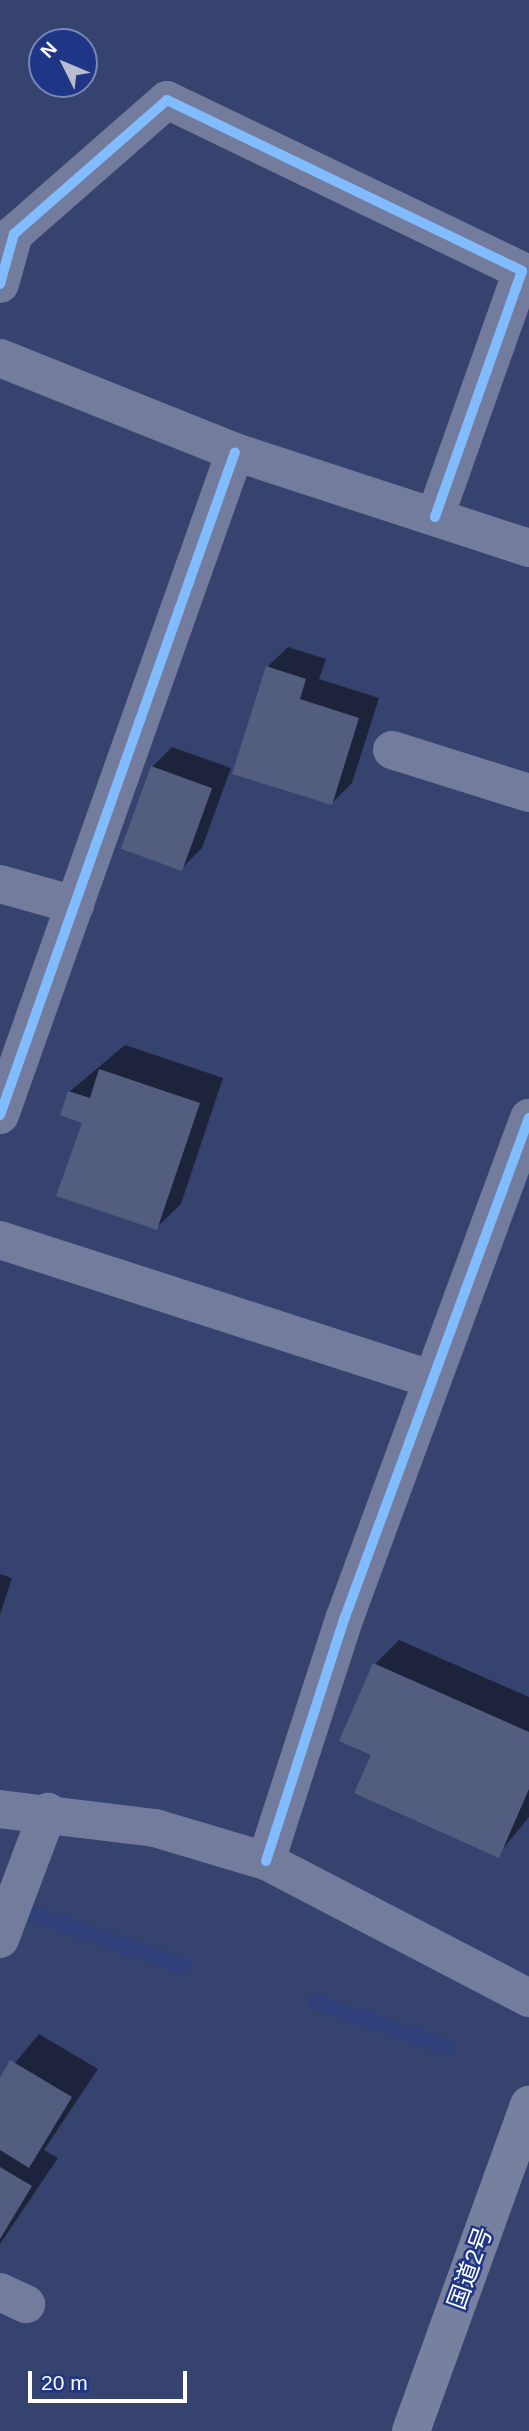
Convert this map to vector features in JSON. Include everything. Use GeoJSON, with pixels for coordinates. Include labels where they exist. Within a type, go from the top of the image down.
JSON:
{"type":"FeatureCollection","features":[{"type":"Feature","properties":{"kind":"highway","name":"国道2号"},"geometry":{"type":"LineString","coordinates":[[411,2431],[529,2105]]}},
{"type":"Feature","properties":{"kind":"street"},"geometry":{"type":"LineString","coordinates":[[0,284],[13,234],[167,100],[522,271],[435,517]]}},
{"type":"Feature","properties":{"kind":"street"},"geometry":{"type":"LineString","coordinates":[[0,358],[235,452],[529,548]]}},
{"type":"Feature","properties":{"kind":"street"},"geometry":{"type":"LineString","coordinates":[[0,1115],[235,452]]}},
{"type":"Feature","properties":{"kind":"street"},"geometry":{"type":"LineString","coordinates":[[392,750],[529,793]]}},
{"type":"Feature","properties":{"kind":"street"},"geometry":{"type":"LineString","coordinates":[[0,884],[75,905]]}},
{"type":"Feature","properties":{"kind":"street"},"geometry":{"type":"LineString","coordinates":[[266,1861],[431,1379],[529,1118]]}},
{"type":"Feature","properties":{"kind":"street"},"geometry":{"type":"LineString","coordinates":[[0,1240],[431,1379]]}},
{"type":"Feature","properties":{"kind":"street"},"geometry":{"type":"LineString","coordinates":[[0,1809],[48,1812],[155,1828],[266,1861],[529,1998]]}},
{"type":"Feature","properties":{"kind":"street"},"geometry":{"type":"LineString","coordinates":[[9,1921],[48,1812]]}},
{"type":"Feature","properties":{"kind":"building"},"geometry":{"type":"Polygon","coordinates":[[[266,666],[306,679],[300,699],[359,718],[332,805],[232,774],[266,666]]]}},
{"type":"Feature","properties":{"kind":"building"},"geometry":{"type":"Polygon","coordinates":[[[151,766],[212,788],[182,871],[121,849],[151,766]]]}},
{"type":"Feature","properties":{"kind":"building"},"geometry":{"type":"Polygon","coordinates":[[[99,1069],[200,1103],[157,1230],[56,1196],[82,1123],[60,1115],[68,1091],[90,1098],[99,1069]]]}},
{"type":"Feature","properties":{"kind":"building"},"geometry":{"type":"Polygon","coordinates":[[[373,1663],[529,1732],[529,1789],[499,1858],[354,1793],[371,1755],[339,1741],[373,1663]]]}},
{"type":"Feature","properties":{"kind":"building"},"geometry":{"type":"Polygon","coordinates":[[[10,2060],[72,2097],[29,2168],[0,2150],[0,2078],[10,2060]]]}},
{"type":"Feature","properties":{"kind":"building"},"geometry":{"type":"Polygon","coordinates":[[[0,2167],[32,2186],[0,2239],[0,2167]]]}},
{"type":"Feature","properties":{"kind":"waterway"},"geometry":{"type":"LineString","coordinates":[[10,1906],[183,1966]]}},
{"type":"Feature","properties":{"kind":"waterway"},"geometry":{"type":"LineString","coordinates":[[315,2002],[449,2048]]}},
{"type":"Feature","properties":{"kind":"cycle path"},"geometry":{"type":"LineString","coordinates":[[0,284],[14,234],[167,100],[522,271],[435,517]]}},
{"type":"Feature","properties":{"kind":"cycle path"},"geometry":{"type":"LineString","coordinates":[[0,1115],[235,452]]}},
{"type":"Feature","properties":{"kind":"cycle path"},"geometry":{"type":"LineString","coordinates":[[266,1861],[345,1617],[529,1118]]}}]}
